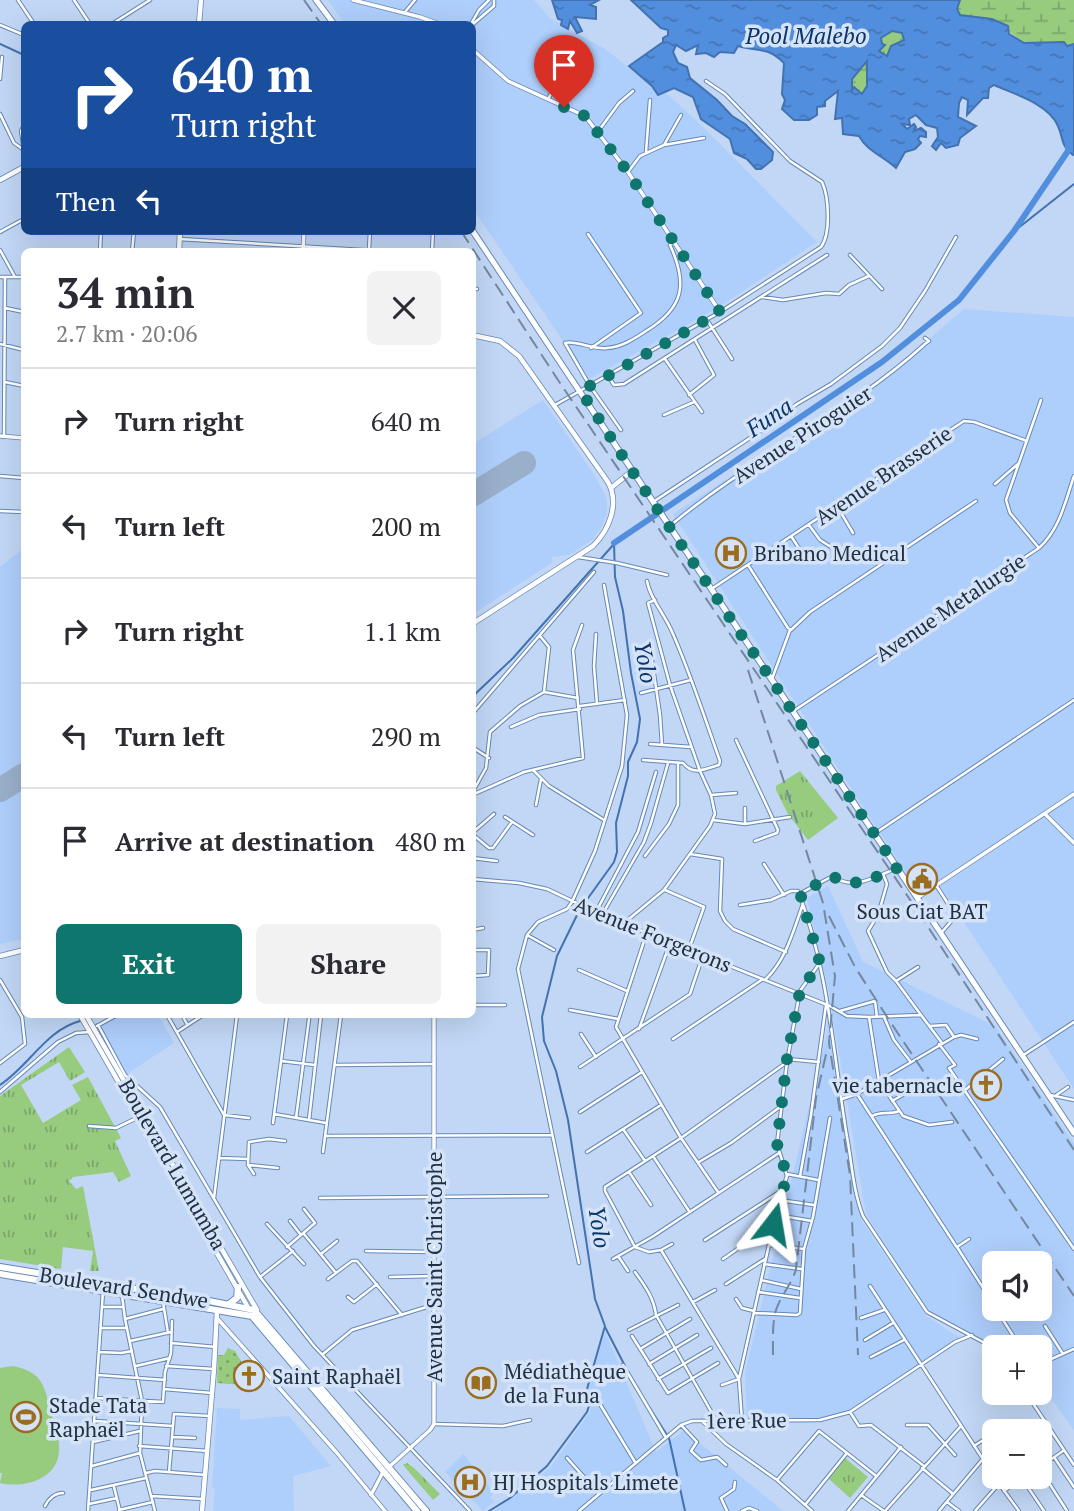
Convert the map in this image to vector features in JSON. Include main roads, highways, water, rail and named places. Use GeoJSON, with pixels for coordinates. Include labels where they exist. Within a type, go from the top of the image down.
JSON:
{"type":"FeatureCollection","features":[{"type":"Feature","properties":{"kind":"highway","name":"Boulevard Sendwe"},"geometry":{"type":"LineString","coordinates":[[0,1267],[216,1306],[235,1312],[253,1313]]}},
{"type":"Feature","properties":{"kind":"highway","name":"Boulevard Sendwe"},"geometry":{"type":"LineString","coordinates":[[0,1274],[163,1300],[216,1306],[229,1304],[253,1313]]}},
{"type":"Feature","properties":{"kind":"highway"},"geometry":{"type":"LineString","coordinates":[[229,1304],[237,1298],[238,1287]]}},
{"type":"Feature","properties":{"kind":"highway","name":"Boulevard Lumumba"},"geometry":{"type":"LineString","coordinates":[[253,1313],[386,1470],[426,1511]]}},
{"type":"Feature","properties":{"kind":"highway","name":"Boulevard Lumumba"},"geometry":{"type":"LineString","coordinates":[[386,1470],[416,1511]]}},
{"type":"Feature","properties":{"kind":"main road"},"geometry":{"type":"LineString","coordinates":[[199,21],[201,0]]}},
{"type":"Feature","properties":{"kind":"main road"},"geometry":{"type":"LineString","coordinates":[[316,0],[332,21]]}},
{"type":"Feature","properties":{"kind":"main road"},"geometry":{"type":"LineString","coordinates":[[0,180],[21,169]]}},
{"type":"Feature","properties":{"kind":"main road"},"geometry":{"type":"LineString","coordinates":[[475,235],[1022,1056],[1052,1095],[1074,1132]]}},
{"type":"Feature","properties":{"kind":"main road"},"geometry":{"type":"LineString","coordinates":[[476,335],[486,336],[509,346],[527,366],[611,488],[612,511],[607,528],[593,546],[476,621]]}},
{"type":"Feature","properties":{"kind":"main road"},"geometry":{"type":"LineString","coordinates":[[611,488],[632,471]]}},
{"type":"Feature","properties":{"kind":"main road"},"geometry":{"type":"LineString","coordinates":[[0,957],[21,951]]}},
{"type":"Feature","properties":{"kind":"main road","name":"Boulevard Lumumba"},"geometry":{"type":"LineString","coordinates":[[85,1018],[253,1313]]}},
{"type":"Feature","properties":{"kind":"main road","name":"Boulevard Lumumba"},"geometry":{"type":"LineString","coordinates":[[142,1116],[253,1313]]}},
{"type":"Feature","properties":{"kind":"main road"},"geometry":{"type":"LineString","coordinates":[[202,1511],[216,1347],[216,1306]]}},
{"type":"Feature","properties":{"kind":"water"},"geometry":{"type":"Polygon","coordinates":[[[552,0],[599,0],[590,5],[596,7],[596,19],[575,17],[582,31],[577,33],[570,21],[568,29],[561,25],[562,20],[558,19],[552,0]]]}},
{"type":"Feature","properties":{"kind":"water","name":"Pool Malebo"},"geometry":{"type":"Polygon","coordinates":[[[631,0],[960,0],[957,9],[960,15],[992,19],[1008,26],[1009,34],[1024,43],[1064,42],[1067,46],[1074,44],[1074,154],[1066,148],[1058,126],[1047,112],[994,85],[989,88],[988,98],[983,98],[967,115],[968,100],[962,97],[958,117],[976,126],[960,138],[958,145],[946,148],[941,143],[936,150],[932,146],[938,137],[937,128],[926,125],[916,115],[909,119],[910,125],[902,124],[907,129],[914,124],[914,131],[921,128],[926,132],[926,137],[920,136],[918,139],[921,143],[915,149],[905,152],[896,168],[871,150],[859,136],[843,134],[842,118],[835,119],[838,91],[825,101],[825,106],[817,107],[817,115],[809,120],[794,120],[782,109],[785,100],[782,94],[784,63],[772,54],[738,46],[734,53],[720,52],[714,57],[706,53],[696,54],[698,45],[686,51],[676,45],[673,52],[678,63],[687,67],[690,78],[732,116],[745,124],[773,152],[772,160],[761,169],[756,169],[747,159],[734,153],[730,139],[701,119],[693,97],[674,88],[658,95],[652,86],[629,66],[663,42],[668,30],[661,28],[631,0]],[[892,31],[881,38],[882,44],[885,45],[879,51],[887,56],[891,46],[904,40],[902,33],[892,31]],[[867,61],[852,79],[852,90],[854,87],[862,94],[867,86],[867,61]]]}},
{"type":"Feature","properties":{"kind":"waterway"},"geometry":{"type":"LineString","coordinates":[[0,44],[21,54]]}},
{"type":"Feature","properties":{"kind":"waterway","name":"Funa"},"geometry":{"type":"LineString","coordinates":[[614,543],[882,362],[959,300],[1014,231],[1068,151],[1068,144]]}},
{"type":"Feature","properties":{"kind":"waterway"},"geometry":{"type":"LineString","coordinates":[[1012,233],[1074,184]]}},
{"type":"Feature","properties":{"kind":"waterway","name":"Yolo"},"geometry":{"type":"LineString","coordinates":[[586,901],[614,862],[617,852],[616,823],[628,776],[628,762],[637,742],[640,719],[615,577],[614,543]]}},
{"type":"Feature","properties":{"kind":"waterway","name":"Funa"},"geometry":{"type":"LineString","coordinates":[[476,693],[513,658],[614,544]]}},
{"type":"Feature","properties":{"kind":"waterway","name":"Yolo"},"geometry":{"type":"LineString","coordinates":[[489,1511],[510,1498],[547,1466],[587,1412],[590,1403],[587,1389],[605,1326],[595,1299],[568,1120],[556,1071],[544,1041],[542,1017],[557,956],[578,913]]}},
{"type":"Feature","properties":{"kind":"waterway","name":"Funa"},"geometry":{"type":"LineString","coordinates":[[0,1085],[47,1040],[80,1021]]}},
{"type":"Feature","properties":{"kind":"waterway"},"geometry":{"type":"LineString","coordinates":[[605,1327],[625,1366]]}},
{"type":"Feature","properties":{"kind":"waterway"},"geometry":{"type":"LineString","coordinates":[[649,1407],[669,1438],[685,1511]]}},
{"type":"Feature","properties":{"kind":"railway"},"geometry":{"type":"LineString","coordinates":[[304,0],[319,21]]}},
{"type":"Feature","properties":{"kind":"railway"},"geometry":{"type":"LineString","coordinates":[[464,235],[472,248]]}},
{"type":"Feature","properties":{"kind":"railway"},"geometry":{"type":"LineString","coordinates":[[476,254],[558,380],[917,910],[1074,1150]]}},
{"type":"Feature","properties":{"kind":"railway"},"geometry":{"type":"LineString","coordinates":[[748,670],[823,903],[835,976],[829,1043],[850,1175],[858,1355]]}},
{"type":"Feature","properties":{"kind":"railway"},"geometry":{"type":"LineString","coordinates":[[829,916],[855,967],[891,1023],[1074,1296]]}},
{"type":"Feature","properties":{"kind":"railway"},"geometry":{"type":"LineString","coordinates":[[773,1355],[776,1310],[796,1269],[816,1098],[827,1050]]}},
{"type":"Feature","properties":{"kind":"place","name":"Bribano Medical"},"geometry":{"type":"Point","coordinates":[731,553]}},
{"type":"Feature","properties":{"kind":"place","name":"Sous Ciat BAT"},"geometry":{"type":"Point","coordinates":[922,879]}},
{"type":"Feature","properties":{"kind":"place","name":"vie tabernacle"},"geometry":{"type":"Point","coordinates":[986,1085]}},
{"type":"Feature","properties":{"kind":"place","name":"Saint Raphaël"},"geometry":{"type":"Point","coordinates":[249,1376]}},
{"type":"Feature","properties":{"kind":"place","name":"Médiathèque de la Funa"},"geometry":{"type":"Point","coordinates":[481,1383]}},
{"type":"Feature","properties":{"kind":"place","name":"Stade Tata Raphaël"},"geometry":{"type":"Point","coordinates":[26,1417]}},
{"type":"Feature","properties":{"kind":"place","name":"HJ Hospitals Limete"},"geometry":{"type":"Point","coordinates":[470,1482]}}]}
